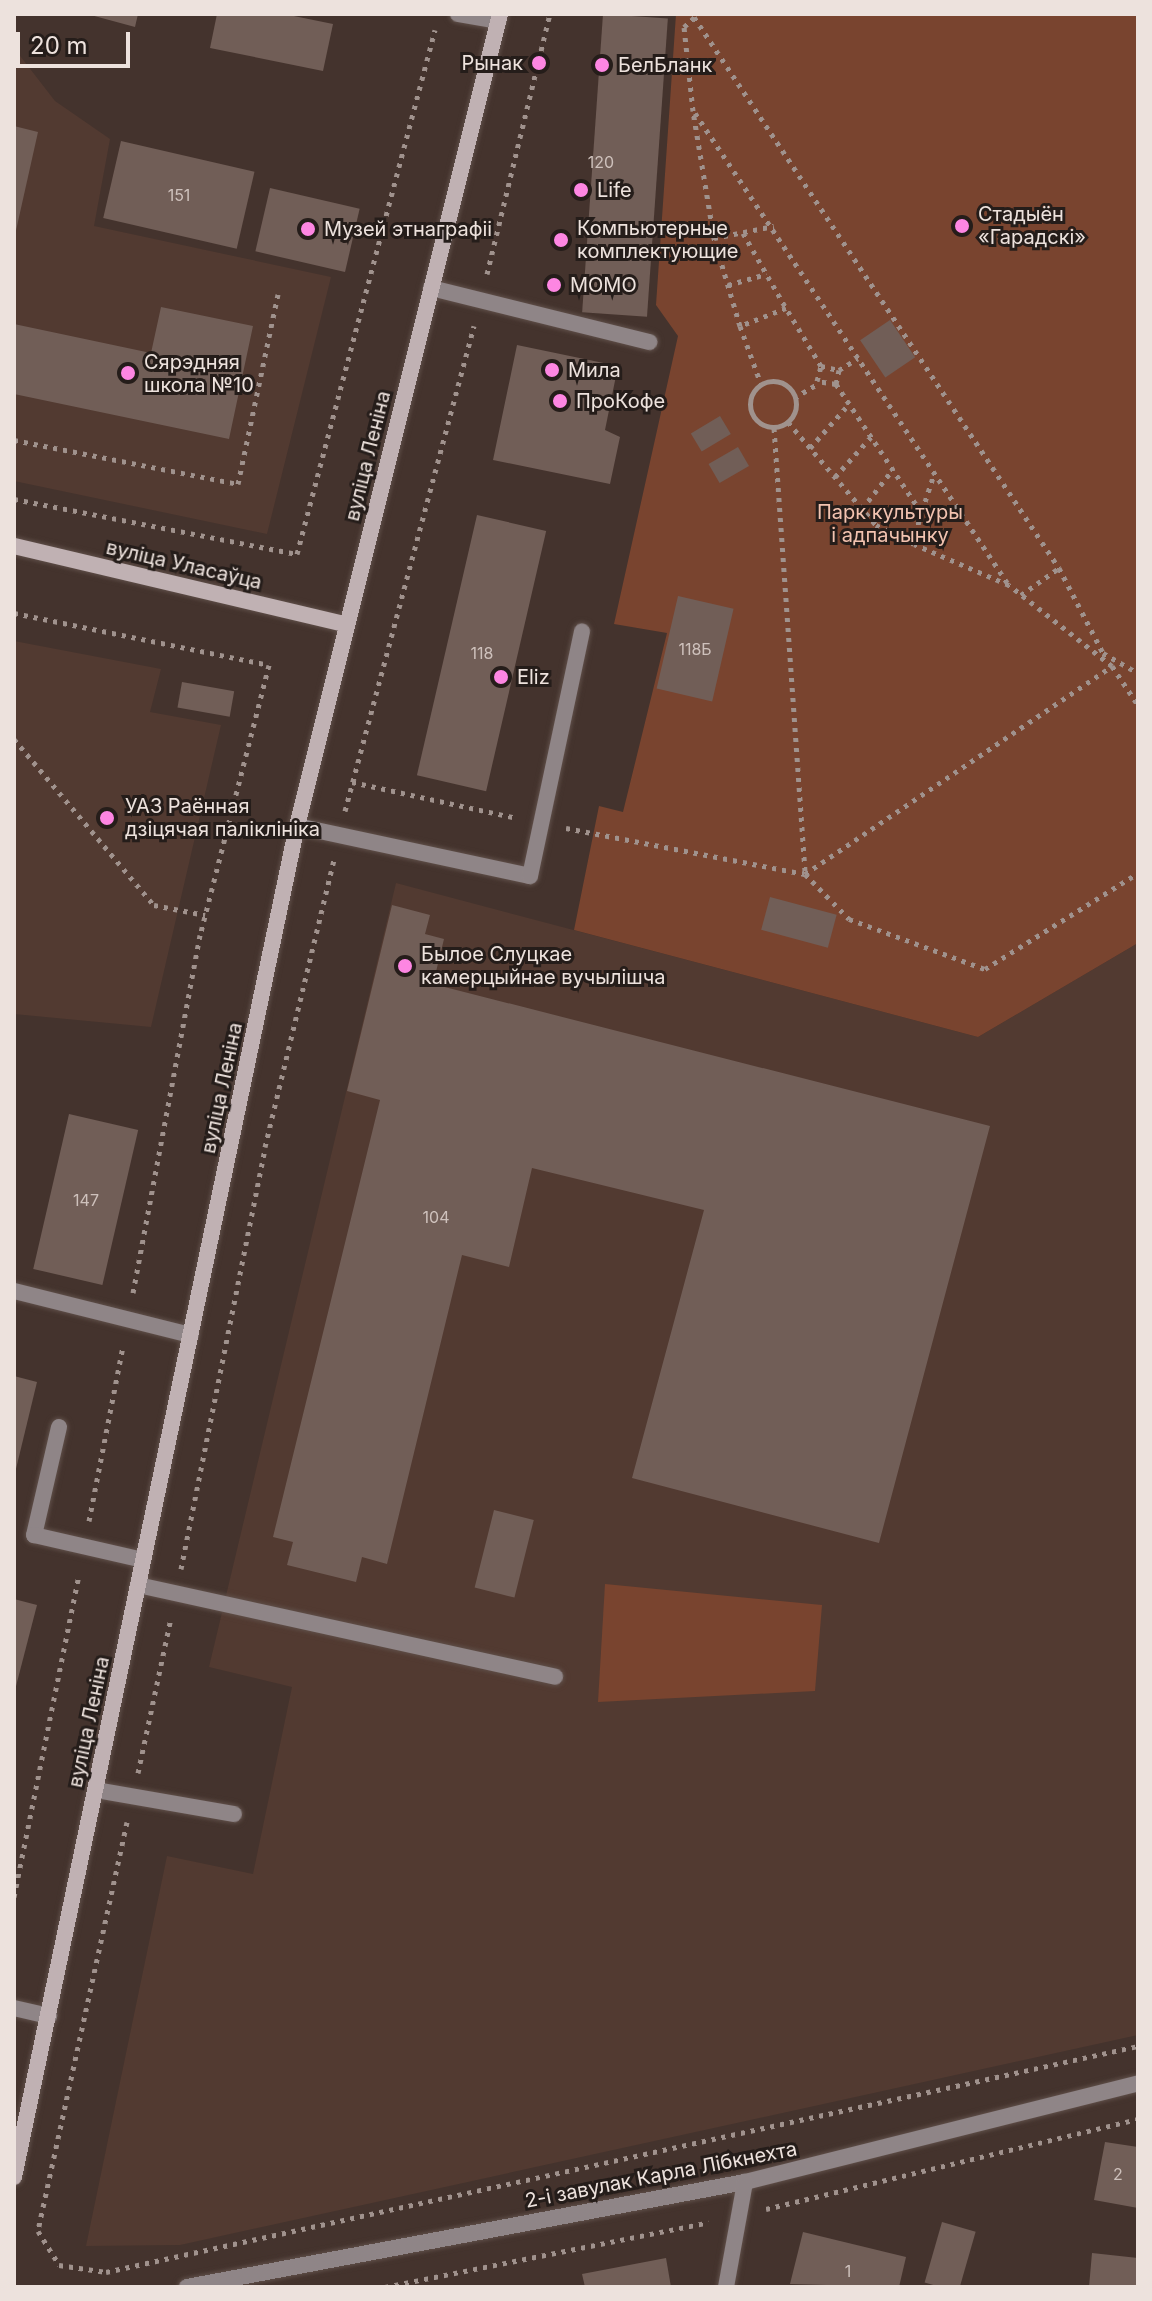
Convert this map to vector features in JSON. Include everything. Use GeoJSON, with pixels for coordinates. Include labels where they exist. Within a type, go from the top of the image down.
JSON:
{"type":"FeatureCollection","features":[{"type":"Feature","properties":{"kind":"main road","name":"вуліца Леніна"},"geometry":{"type":"LineString","coordinates":[[14,2177],[297,826],[345,624],[499,18]]}},
{"type":"Feature","properties":{"kind":"main road","name":"вуліца Уласаўца"},"geometry":{"type":"LineString","coordinates":[[14,546],[345,624]]}},
{"type":"Feature","properties":{"kind":"street"},"geometry":{"type":"LineString","coordinates":[[458,14],[499,18]]}},
{"type":"Feature","properties":{"kind":"street"},"geometry":{"type":"LineString","coordinates":[[431,288],[649,342]]}},
{"type":"Feature","properties":{"kind":"street"},"geometry":{"type":"LineString","coordinates":[[297,826],[530,876],[582,631]]}},
{"type":"Feature","properties":{"kind":"street"},"geometry":{"type":"LineString","coordinates":[[14,1291],[191,1335]]}},
{"type":"Feature","properties":{"kind":"street"},"geometry":{"type":"LineString","coordinates":[[59,1427],[34,1535],[143,1560]]}},
{"type":"Feature","properties":{"kind":"street"},"geometry":{"type":"LineString","coordinates":[[138,1585],[555,1677]]}},
{"type":"Feature","properties":{"kind":"street"},"geometry":{"type":"LineString","coordinates":[[96,1790],[234,1814]]}},
{"type":"Feature","properties":{"kind":"street"},"geometry":{"type":"LineString","coordinates":[[14,2008],[49,2016]]}},
{"type":"Feature","properties":{"kind":"street","name":"2-і завулак Карла Лібкнехта"},"geometry":{"type":"LineString","coordinates":[[187,2287],[745,2182],[1138,2083]]}},
{"type":"Feature","properties":{"kind":"street"},"geometry":{"type":"LineString","coordinates":[[726,2287],[745,2182]]}},
{"type":"Feature","properties":{"kind":"path"},"geometry":{"type":"LineString","coordinates":[[14,499],[297,554],[440,14]]}},
{"type":"Feature","properties":{"kind":"path"},"geometry":{"type":"LineString","coordinates":[[550,14],[481,300],[352,782],[265,1147],[176,1593],[38,2231],[59,2265],[106,2272],[1138,2046]]}},
{"type":"Feature","properties":{"kind":"path"},"geometry":{"type":"LineString","coordinates":[[805,874],[774,428],[751,411],[761,384],[714,238],[693,111],[684,27],[696,16],[1059,568],[1103,653],[1138,705]]}},
{"type":"Feature","properties":{"kind":"path"},"geometry":{"type":"LineString","coordinates":[[693,111],[774,226],[1009,585],[1103,653],[1138,673]]}},
{"type":"Feature","properties":{"kind":"path"},"geometry":{"type":"LineString","coordinates":[[714,238],[774,226]]}},
{"type":"Feature","properties":{"kind":"path"},"geometry":{"type":"LineString","coordinates":[[743,233],[821,366],[819,383]]}},
{"type":"Feature","properties":{"kind":"path"},"geometry":{"type":"LineString","coordinates":[[728,285],[766,274]]}},
{"type":"Feature","properties":{"kind":"path"},"geometry":{"type":"LineString","coordinates":[[14,440],[238,484],[278,294]]}},
{"type":"Feature","properties":{"kind":"path"},"geometry":{"type":"LineString","coordinates":[[740,326],[786,308]]}},
{"type":"Feature","properties":{"kind":"path"},"geometry":{"type":"LineString","coordinates":[[821,366],[839,370],[858,358]]}},
{"type":"Feature","properties":{"kind":"path"},"geometry":{"type":"LineString","coordinates":[[839,370],[836,384],[921,512]]}},
{"type":"Feature","properties":{"kind":"path"},"geometry":{"type":"LineString","coordinates":[[788,422],[794,398],[819,383],[836,384]]}},
{"type":"Feature","properties":{"kind":"path"},"geometry":{"type":"LineString","coordinates":[[761,384],[783,384],[794,398]]}},
{"type":"Feature","properties":{"kind":"path"},"geometry":{"type":"LineString","coordinates":[[810,448],[849,404]]}},
{"type":"Feature","properties":{"kind":"path"},"geometry":{"type":"LineString","coordinates":[[774,428],[788,422]]}},
{"type":"Feature","properties":{"kind":"path"},"geometry":{"type":"LineString","coordinates":[[788,422],[876,525],[1009,585]]}},
{"type":"Feature","properties":{"kind":"path"},"geometry":{"type":"LineString","coordinates":[[835,477],[871,437]]}},
{"type":"Feature","properties":{"kind":"path"},"geometry":{"type":"LineString","coordinates":[[862,509],[893,469]]}},
{"type":"Feature","properties":{"kind":"path"},"geometry":{"type":"LineString","coordinates":[[914,544],[934,474]]}},
{"type":"Feature","properties":{"kind":"path"},"geometry":{"type":"LineString","coordinates":[[1021,595],[1059,568]]}},
{"type":"Feature","properties":{"kind":"path"},"geometry":{"type":"LineString","coordinates":[[14,613],[269,665],[205,915],[14,1897]]}},
{"type":"Feature","properties":{"kind":"path"},"geometry":{"type":"LineString","coordinates":[[805,874],[1112,666]]}},
{"type":"Feature","properties":{"kind":"path"},"geometry":{"type":"LineString","coordinates":[[14,739],[154,905],[205,915]]}},
{"type":"Feature","properties":{"kind":"path"},"geometry":{"type":"LineString","coordinates":[[352,782],[805,874],[849,919],[985,969],[1138,873]]}},
{"type":"Feature","properties":{"kind":"shaded area"},"geometry":{"type":"Polygon","coordinates":[[[14,48],[55,101],[110,139],[94,226],[331,277],[267,534],[14,481],[14,48]]]}},
{"type":"Feature","properties":{"kind":"shaded area","name":"УАЗ Раённая дзіцячая паліклініка"},"geometry":{"type":"Polygon","coordinates":[[[14,641],[161,669],[150,712],[221,725],[151,1027],[14,1014],[14,641]]]}},
{"type":"Feature","properties":{"kind":"shaded area"},"geometry":{"type":"Polygon","coordinates":[[[396,883],[978,1037],[1138,943],[1138,2035],[180,2245],[86,2246],[167,1856],[253,1874],[292,1687],[209,1667],[396,883]]]}},
{"type":"Feature","properties":{"kind":"green space","name":"Парк культуры і адпачынку"},"geometry":{"type":"Polygon","coordinates":[[[676,14],[1138,14],[1138,943],[978,1037],[574,930],[599,806],[623,812],[667,633],[614,624],[678,336],[656,305],[676,14]]]}},
{"type":"Feature","properties":{"kind":"green space"},"geometry":{"type":"Polygon","coordinates":[[[605,1584],[822,1605],[815,1691],[598,1702],[605,1584]]]}},
{"type":"Feature","properties":{"kind":"building"},"geometry":{"type":"Polygon","coordinates":[[[87,14],[138,14],[135,27],[87,14]]]}},
{"type":"Feature","properties":{"kind":"building"},"geometry":{"type":"Polygon","coordinates":[[[217,14],[284,14],[333,24],[323,71],[210,48],[217,14]]]}},
{"type":"Feature","properties":{"kind":"building"},"geometry":{"type":"Polygon","coordinates":[[[603,14],[668,19],[647,317],[582,312],[603,14]]]}},
{"type":"Feature","properties":{"kind":"building"},"geometry":{"type":"Polygon","coordinates":[[[14,126],[38,132],[15,235],[14,235],[14,126]]]}},
{"type":"Feature","properties":{"kind":"building"},"geometry":{"type":"Polygon","coordinates":[[[121,141],[254,172],[237,249],[103,218],[121,141]]]}},
{"type":"Feature","properties":{"kind":"building","name":"Музей этнаграфіі"},"geometry":{"type":"Polygon","coordinates":[[[270,188],[360,209],[345,272],[255,251],[270,188]]]}},
{"type":"Feature","properties":{"kind":"building","name":"Сярэдняя школа №10"},"geometry":{"type":"Polygon","coordinates":[[[161,307],[253,326],[229,439],[14,394],[14,324],[151,353],[161,307]]]}},
{"type":"Feature","properties":{"kind":"building"},"geometry":{"type":"Polygon","coordinates":[[[890,320],[915,357],[885,377],[860,340],[890,320]]]}},
{"type":"Feature","properties":{"kind":"building"},"geometry":{"type":"Polygon","coordinates":[[[517,345],[618,366],[605,430],[620,437],[610,484],[493,460],[517,345]]]}},
{"type":"Feature","properties":{"kind":"building"},"geometry":{"type":"Polygon","coordinates":[[[720,416],[731,434],[702,452],[691,434],[720,416]]]}},
{"type":"Feature","properties":{"kind":"building"},"geometry":{"type":"Polygon","coordinates":[[[738,447],[749,466],[720,483],[709,464],[738,447]]]}},
{"type":"Feature","properties":{"kind":"building"},"geometry":{"type":"Polygon","coordinates":[[[477,515],[546,531],[486,791],[417,775],[477,515]]]}},
{"type":"Feature","properties":{"kind":"building"},"geometry":{"type":"Polygon","coordinates":[[[678,596],[734,609],[712,701],[657,689],[678,596]]]}},
{"type":"Feature","properties":{"kind":"building"},"geometry":{"type":"Polygon","coordinates":[[[182,682],[234,691],[230,717],[177,708],[182,682]]]}},
{"type":"Feature","properties":{"kind":"building"},"geometry":{"type":"Polygon","coordinates":[[[770,897],[837,915],[828,948],[761,930],[770,897]]]}},
{"type":"Feature","properties":{"kind":"building"},"geometry":{"type":"Polygon","coordinates":[[[392,905],[430,915],[425,934],[444,939],[433,984],[990,1126],[879,1543],[632,1478],[704,1210],[532,1168],[509,1267],[462,1255],[387,1564],[362,1557],[356,1582],[287,1565],[293,1542],[273,1537],[380,1100],[347,1091],[392,905]]]}},
{"type":"Feature","properties":{"kind":"building"},"geometry":{"type":"Polygon","coordinates":[[[69,1114],[138,1130],[102,1285],[33,1269],[69,1114]]]}},
{"type":"Feature","properties":{"kind":"building"},"geometry":{"type":"Polygon","coordinates":[[[14,1376],[37,1382],[15,1473],[14,1473],[14,1376]]]}},
{"type":"Feature","properties":{"kind":"building"},"geometry":{"type":"Polygon","coordinates":[[[494,1510],[534,1520],[514,1598],[475,1588],[494,1510]]]}},
{"type":"Feature","properties":{"kind":"building"},"geometry":{"type":"Polygon","coordinates":[[[14,1599],[37,1605],[15,1690],[14,1690],[14,1599]]]}},
{"type":"Feature","properties":{"kind":"building"},"geometry":{"type":"Polygon","coordinates":[[[1105,2142],[1138,2147],[1138,2208],[1094,2200],[1105,2142]]]}},
{"type":"Feature","properties":{"kind":"building"},"geometry":{"type":"Polygon","coordinates":[[[942,2222],[976,2232],[960,2287],[940,2287],[925,2283],[942,2222]]]}},
{"type":"Feature","properties":{"kind":"building"},"geometry":{"type":"Polygon","coordinates":[[[803,2232],[906,2257],[899,2287],[790,2284],[803,2232]]]}},
{"type":"Feature","properties":{"kind":"building"},"geometry":{"type":"Polygon","coordinates":[[[1092,2253],[1138,2258],[1138,2287],[1089,2287],[1092,2253]]]}},
{"type":"Feature","properties":{"kind":"building"},"geometry":{"type":"Polygon","coordinates":[[[666,2258],[671,2287],[585,2287],[582,2274],[666,2258]]]}},
{"type":"Feature","properties":{"kind":"place","name":"Рынак"},"geometry":{"type":"Point","coordinates":[539,63]}},
{"type":"Feature","properties":{"kind":"place","name":"БелБланк"},"geometry":{"type":"Point","coordinates":[602,65]}},
{"type":"Feature","properties":{"kind":"place","name":"Life"},"geometry":{"type":"Point","coordinates":[581,190]}},
{"type":"Feature","properties":{"kind":"place","name":"Стадыён «Гарадскі»"},"geometry":{"type":"Point","coordinates":[962,226]}},
{"type":"Feature","properties":{"kind":"place","name":"Музей этнаграфіі"},"geometry":{"type":"Point","coordinates":[308,229]}},
{"type":"Feature","properties":{"kind":"place","name":"Компьютерные комплектующие"},"geometry":{"type":"Point","coordinates":[561,240]}},
{"type":"Feature","properties":{"kind":"place","name":"МОМО"},"geometry":{"type":"Point","coordinates":[554,285]}},
{"type":"Feature","properties":{"kind":"place","name":"Мила"},"geometry":{"type":"Point","coordinates":[552,370]}},
{"type":"Feature","properties":{"kind":"place","name":"Сярэдняя школа №10"},"geometry":{"type":"Point","coordinates":[128,373]}},
{"type":"Feature","properties":{"kind":"place","name":"ПроКофе"},"geometry":{"type":"Point","coordinates":[560,401]}},
{"type":"Feature","properties":{"kind":"place","name":"Eliz"},"geometry":{"type":"Point","coordinates":[501,677]}},
{"type":"Feature","properties":{"kind":"place","name":"УАЗ Раённая дзіцячая паліклініка"},"geometry":{"type":"Point","coordinates":[107,818]}},
{"type":"Feature","properties":{"kind":"place","name":"Былое Слуцкае камерцыйнае вучылішча"},"geometry":{"type":"Point","coordinates":[405,966]}}]}
